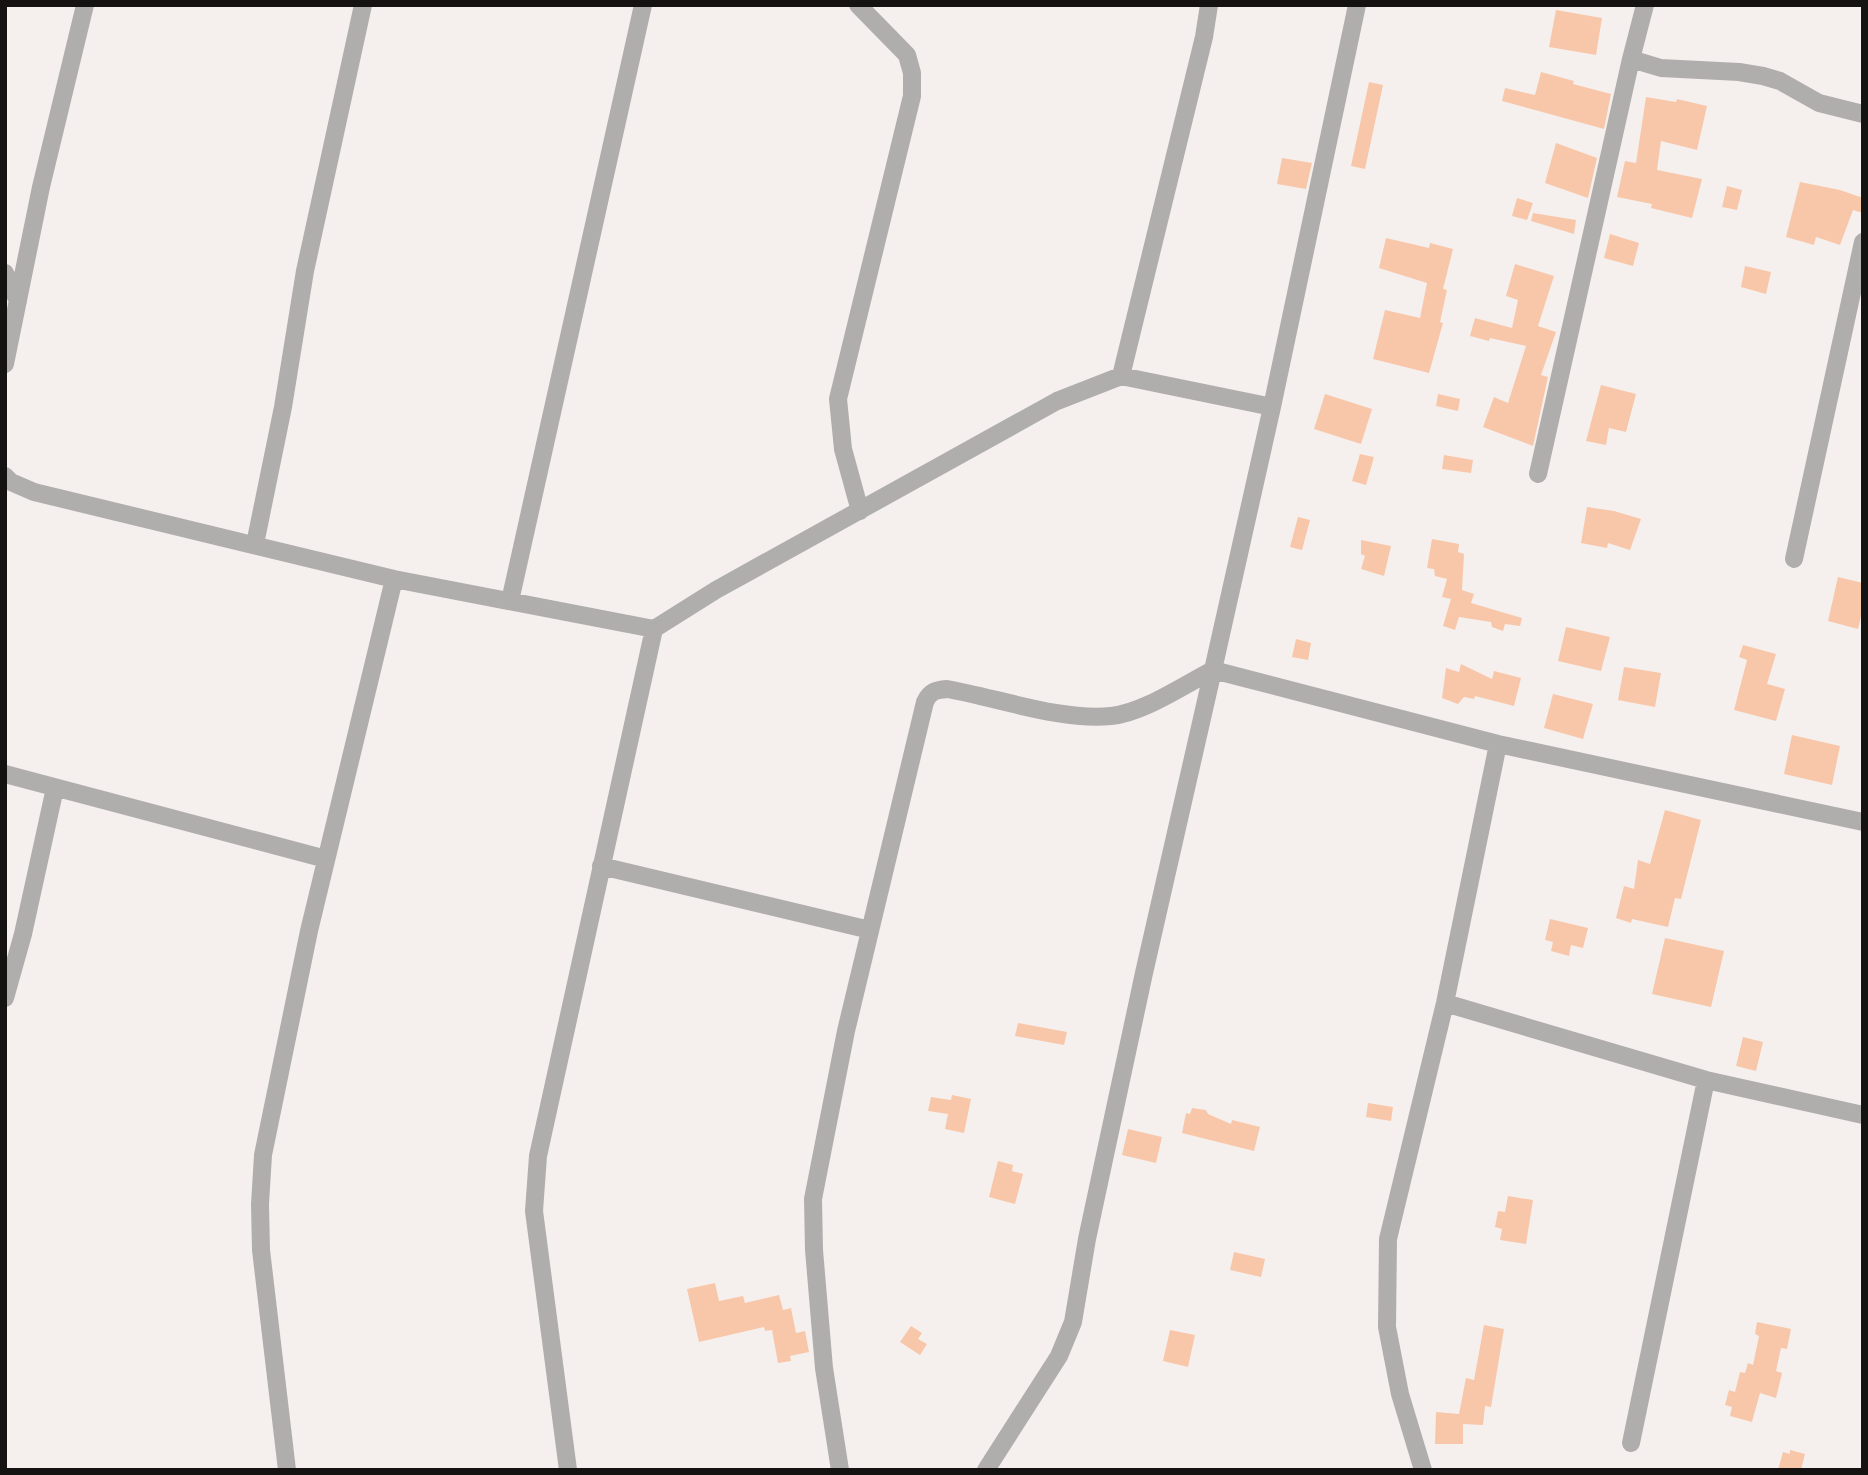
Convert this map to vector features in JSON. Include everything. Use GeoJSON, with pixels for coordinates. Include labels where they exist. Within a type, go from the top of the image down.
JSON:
{"type":"FeatureCollection","features":[{"type":"Feature","properties":{"kind":"street"},"geometry":{"type":"LineString","coordinates":[[5,364],[40,187],[85,5]]}},
{"type":"Feature","properties":{"kind":"street"},"geometry":{"type":"LineString","coordinates":[[255,544],[283,407],[305,271],[363,5]]}},
{"type":"Feature","properties":{"kind":"street"},"geometry":{"type":"LineString","coordinates":[[510,601],[643,5]]}},
{"type":"Feature","properties":{"kind":"street"},"geometry":{"type":"LineString","coordinates":[[858,5],[907,55],[912,73],[912,96],[838,399],[843,449],[860,511]]}},
{"type":"Feature","properties":{"kind":"street"},"geometry":{"type":"LineString","coordinates":[[1121,376],[1204,37],[1209,5]]}},
{"type":"Feature","properties":{"kind":"street"},"geometry":{"type":"LineString","coordinates":[[986,1470],[1059,1356],[1073,1322],[1087,1239],[1144,973],[1272,407],[1357,5]]}},
{"type":"Feature","properties":{"kind":"street"},"geometry":{"type":"LineString","coordinates":[[1538,474],[1645,5]]}},
{"type":"Feature","properties":{"kind":"street"},"geometry":{"type":"LineString","coordinates":[[1631,59],[1661,68],[1727,71],[1763,76],[1780,81],[1819,103],[1863,114]]}},
{"type":"Feature","properties":{"kind":"street"},"geometry":{"type":"LineString","coordinates":[[1794,559],[1863,242]]}},
{"type":"Feature","properties":{"kind":"street"},"geometry":{"type":"LineString","coordinates":[[5,273],[18,301]]}},
{"type":"Feature","properties":{"kind":"street"},"geometry":{"type":"LineString","coordinates":[[5,476],[11,482],[34,492],[394,579],[654,629],[716,590],[1057,401],[1121,376],[1272,407]]}},
{"type":"Feature","properties":{"kind":"street"},"geometry":{"type":"LineString","coordinates":[[287,1470],[261,1250],[263,1155],[309,931],[394,579]]}},
{"type":"Feature","properties":{"kind":"street"},"geometry":{"type":"LineString","coordinates":[[568,1470],[534,1211],[538,1156],[654,629]]}},
{"type":"Feature","properties":{"kind":"street"},"geometry":{"type":"LineString","coordinates":[[840,1470],[824,1368],[814,1250],[813,1199],[846,1031],[929,693],[947,689],[1070,715],[1112,716],[1139,709],[1213,670],[1499,744],[1863,822]]}},
{"type":"Feature","properties":{"kind":"street"},"geometry":{"type":"LineString","coordinates":[[1422,1469],[1400,1394],[1387,1328],[1388,1239],[1446,1003],[1499,744]]}},
{"type":"Feature","properties":{"kind":"street"},"geometry":{"type":"LineString","coordinates":[[5,774],[326,859]]}},
{"type":"Feature","properties":{"kind":"street"},"geometry":{"type":"LineString","coordinates":[[5,998],[23,934],[55,788]]}},
{"type":"Feature","properties":{"kind":"street"},"geometry":{"type":"LineString","coordinates":[[601,866],[870,930]]}},
{"type":"Feature","properties":{"kind":"street"},"geometry":{"type":"LineString","coordinates":[[1446,1003],[1706,1080],[1863,1115]]}},
{"type":"Feature","properties":{"kind":"street"},"geometry":{"type":"LineString","coordinates":[[1631,1443],[1706,1080]]}},
{"type":"Feature","properties":{"kind":"building"},"geometry":{"type":"Polygon","coordinates":[[[1556,10],[1602,18],[1596,55],[1549,47],[1556,10]]]}},
{"type":"Feature","properties":{"kind":"building"},"geometry":{"type":"Polygon","coordinates":[[[1541,72],[1611,94],[1604,129],[1502,101],[1505,88],[1535,95],[1541,72]]]}},
{"type":"Feature","properties":{"kind":"building"},"geometry":{"type":"Polygon","coordinates":[[[1369,82],[1383,85],[1365,169],[1351,166],[1369,82]]]}},
{"type":"Feature","properties":{"kind":"building"},"geometry":{"type":"Polygon","coordinates":[[[1646,97],[1676,102],[1677,99],[1707,106],[1697,150],[1661,141],[1657,170],[1702,179],[1692,218],[1651,208],[1652,204],[1617,197],[1625,161],[1636,163],[1646,97]]]}},
{"type":"Feature","properties":{"kind":"building"},"geometry":{"type":"Polygon","coordinates":[[[1556,143],[1597,158],[1588,198],[1545,183],[1556,143]]]}},
{"type":"Feature","properties":{"kind":"building"},"geometry":{"type":"Polygon","coordinates":[[[1282,158],[1312,163],[1306,189],[1277,184],[1282,158]]]}},
{"type":"Feature","properties":{"kind":"building"},"geometry":{"type":"Polygon","coordinates":[[[1800,182],[1863,198],[1863,213],[1853,210],[1840,245],[1816,237],[1814,245],[1786,237],[1800,182]]]}},
{"type":"Feature","properties":{"kind":"building"},"geometry":{"type":"Polygon","coordinates":[[[1727,186],[1742,190],[1737,210],[1722,207],[1727,186]]]}},
{"type":"Feature","properties":{"kind":"building"},"geometry":{"type":"Polygon","coordinates":[[[1517,198],[1533,203],[1527,220],[1512,216],[1517,198]]]}},
{"type":"Feature","properties":{"kind":"building"},"geometry":{"type":"Polygon","coordinates":[[[1533,213],[1576,220],[1574,234],[1531,221],[1533,213]]]}},
{"type":"Feature","properties":{"kind":"building"},"geometry":{"type":"Polygon","coordinates":[[[1610,234],[1639,243],[1633,266],[1604,258],[1610,234]]]}},
{"type":"Feature","properties":{"kind":"building"},"geometry":{"type":"Polygon","coordinates":[[[1386,238],[1429,248],[1430,243],[1453,249],[1443,289],[1447,290],[1440,322],[1443,323],[1429,373],[1373,359],[1385,310],[1420,318],[1427,283],[1379,268],[1386,238]]]}},
{"type":"Feature","properties":{"kind":"building"},"geometry":{"type":"Polygon","coordinates":[[[1515,264],[1554,276],[1538,326],[1556,332],[1541,375],[1548,377],[1533,446],[1483,427],[1494,397],[1508,403],[1526,346],[1470,336],[1475,318],[1512,328],[1518,300],[1506,296],[1515,264]]]}},
{"type":"Feature","properties":{"kind":"building"},"geometry":{"type":"Polygon","coordinates":[[[1745,266],[1771,272],[1766,294],[1741,287],[1745,266]]]}},
{"type":"Feature","properties":{"kind":"building"},"geometry":{"type":"Polygon","coordinates":[[[1601,385],[1636,394],[1626,432],[1609,428],[1606,445],[1586,441],[1601,385]]]}},
{"type":"Feature","properties":{"kind":"building"},"geometry":{"type":"Polygon","coordinates":[[[1325,394],[1372,409],[1361,444],[1314,429],[1325,394]]]}},
{"type":"Feature","properties":{"kind":"building"},"geometry":{"type":"Polygon","coordinates":[[[1438,394],[1460,399],[1458,411],[1436,406],[1438,394]]]}},
{"type":"Feature","properties":{"kind":"building"},"geometry":{"type":"Polygon","coordinates":[[[1360,454],[1374,457],[1366,485],[1352,481],[1360,454]]]}},
{"type":"Feature","properties":{"kind":"building"},"geometry":{"type":"Polygon","coordinates":[[[1444,455],[1473,460],[1471,473],[1442,469],[1444,455]]]}},
{"type":"Feature","properties":{"kind":"building"},"geometry":{"type":"Polygon","coordinates":[[[1587,507],[1641,519],[1630,550],[1608,543],[1607,548],[1581,543],[1587,507]]]}},
{"type":"Feature","properties":{"kind":"building"},"geometry":{"type":"Polygon","coordinates":[[[1298,517],[1310,520],[1302,550],[1290,547],[1298,517]]]}},
{"type":"Feature","properties":{"kind":"building"},"geometry":{"type":"Polygon","coordinates":[[[1432,539],[1459,544],[1458,552],[1464,554],[1462,590],[1474,594],[1471,603],[1522,618],[1520,626],[1505,624],[1503,631],[1492,627],[1491,622],[1459,617],[1455,630],[1443,626],[1451,599],[1442,597],[1447,579],[1435,576],[1434,569],[1427,568],[1432,539]]]}},
{"type":"Feature","properties":{"kind":"building"},"geometry":{"type":"Polygon","coordinates":[[[1361,540],[1391,546],[1384,576],[1361,569],[1365,556],[1361,554],[1361,540]]]}},
{"type":"Feature","properties":{"kind":"building"},"geometry":{"type":"Polygon","coordinates":[[[1838,577],[1863,583],[1863,608],[1858,629],[1828,621],[1838,577]]]}},
{"type":"Feature","properties":{"kind":"building"},"geometry":{"type":"Polygon","coordinates":[[[1566,627],[1610,637],[1601,671],[1558,661],[1566,627]]]}},
{"type":"Feature","properties":{"kind":"building"},"geometry":{"type":"Polygon","coordinates":[[[1296,639],[1311,643],[1308,660],[1292,657],[1296,639]]]}},
{"type":"Feature","properties":{"kind":"building"},"geometry":{"type":"Polygon","coordinates":[[[1743,645],[1776,654],[1767,684],[1785,689],[1776,721],[1734,710],[1747,660],[1739,657],[1743,645]]]}},
{"type":"Feature","properties":{"kind":"building"},"geometry":{"type":"Polygon","coordinates":[[[1461,664],[1492,679],[1494,671],[1521,678],[1514,706],[1475,696],[1474,699],[1464,697],[1458,704],[1442,698],[1446,668],[1459,672],[1461,664]]]}},
{"type":"Feature","properties":{"kind":"building"},"geometry":{"type":"Polygon","coordinates":[[[1624,667],[1661,673],[1655,707],[1618,700],[1624,667]]]}},
{"type":"Feature","properties":{"kind":"building"},"geometry":{"type":"Polygon","coordinates":[[[1553,694],[1593,704],[1583,739],[1544,728],[1553,694]]]}},
{"type":"Feature","properties":{"kind":"building"},"geometry":{"type":"Polygon","coordinates":[[[1792,735],[1840,746],[1832,785],[1784,774],[1792,735]]]}},
{"type":"Feature","properties":{"kind":"building"},"geometry":{"type":"Polygon","coordinates":[[[1665,810],[1701,820],[1681,899],[1675,898],[1668,927],[1632,919],[1631,923],[1616,918],[1624,886],[1634,889],[1638,860],[1650,864],[1665,810]]]}},
{"type":"Feature","properties":{"kind":"building"},"geometry":{"type":"Polygon","coordinates":[[[1550,919],[1588,928],[1583,948],[1571,945],[1569,956],[1551,951],[1553,942],[1545,940],[1550,919]]]}},
{"type":"Feature","properties":{"kind":"building"},"geometry":{"type":"Polygon","coordinates":[[[1665,938],[1724,951],[1711,1007],[1652,994],[1665,938]]]}},
{"type":"Feature","properties":{"kind":"building"},"geometry":{"type":"Polygon","coordinates":[[[1018,1023],[1067,1032],[1064,1045],[1015,1036],[1018,1023]]]}},
{"type":"Feature","properties":{"kind":"building"},"geometry":{"type":"Polygon","coordinates":[[[1743,1037],[1763,1042],[1756,1071],[1736,1066],[1743,1037]]]}},
{"type":"Feature","properties":{"kind":"building"},"geometry":{"type":"Polygon","coordinates":[[[952,1095],[971,1099],[964,1133],[945,1129],[948,1114],[928,1111],[931,1097],[951,1100],[952,1095]]]}},
{"type":"Feature","properties":{"kind":"building"},"geometry":{"type":"Polygon","coordinates":[[[1368,1103],[1393,1107],[1391,1121],[1366,1117],[1368,1103]]]}},
{"type":"Feature","properties":{"kind":"building"},"geometry":{"type":"Polygon","coordinates":[[[1192,1108],[1206,1110],[1208,1114],[1231,1124],[1232,1120],[1260,1127],[1254,1151],[1182,1133],[1186,1113],[1190,1114],[1192,1108]]]}},
{"type":"Feature","properties":{"kind":"building"},"geometry":{"type":"Polygon","coordinates":[[[1128,1129],[1162,1137],[1156,1163],[1122,1155],[1128,1129]]]}},
{"type":"Feature","properties":{"kind":"building"},"geometry":{"type":"Polygon","coordinates":[[[998,1161],[1013,1165],[1012,1171],[1023,1174],[1015,1204],[989,1197],[998,1161]]]}},
{"type":"Feature","properties":{"kind":"building"},"geometry":{"type":"Polygon","coordinates":[[[1508,1196],[1533,1200],[1526,1244],[1500,1240],[1502,1229],[1495,1227],[1498,1211],[1505,1212],[1508,1196]]]}},
{"type":"Feature","properties":{"kind":"building"},"geometry":{"type":"Polygon","coordinates":[[[1234,1252],[1265,1259],[1261,1277],[1230,1270],[1234,1252]]]}},
{"type":"Feature","properties":{"kind":"building"},"geometry":{"type":"Polygon","coordinates":[[[715,1283],[719,1301],[743,1296],[745,1303],[779,1295],[783,1310],[791,1308],[796,1333],[805,1331],[809,1352],[790,1356],[791,1361],[778,1363],[772,1330],[765,1331],[764,1327],[699,1342],[687,1289],[715,1283]]]}},
{"type":"Feature","properties":{"kind":"building"},"geometry":{"type":"Polygon","coordinates":[[[1757,1322],[1791,1329],[1787,1349],[1781,1348],[1776,1371],[1782,1373],[1776,1398],[1760,1393],[1752,1422],[1730,1416],[1732,1407],[1725,1405],[1729,1390],[1735,1392],[1740,1372],[1745,1373],[1748,1363],[1753,1365],[1759,1336],[1755,1334],[1757,1322]]]}},
{"type":"Feature","properties":{"kind":"building"},"geometry":{"type":"Polygon","coordinates":[[[1484,1325],[1504,1329],[1491,1407],[1485,1406],[1483,1425],[1463,1424],[1463,1444],[1435,1444],[1436,1412],[1459,1414],[1466,1378],[1474,1380],[1484,1325]]]}},
{"type":"Feature","properties":{"kind":"building"},"geometry":{"type":"Polygon","coordinates":[[[911,1326],[922,1333],[918,1339],[927,1344],[920,1355],[900,1342],[911,1326]]]}},
{"type":"Feature","properties":{"kind":"building"},"geometry":{"type":"Polygon","coordinates":[[[1170,1330],[1195,1335],[1188,1367],[1163,1361],[1170,1330]]]}},
{"type":"Feature","properties":{"kind":"building"},"geometry":{"type":"Polygon","coordinates":[[[1790,1450],[1805,1454],[1801,1470],[1778,1470],[1783,1452],[1790,1454],[1790,1450]]]}}]}
